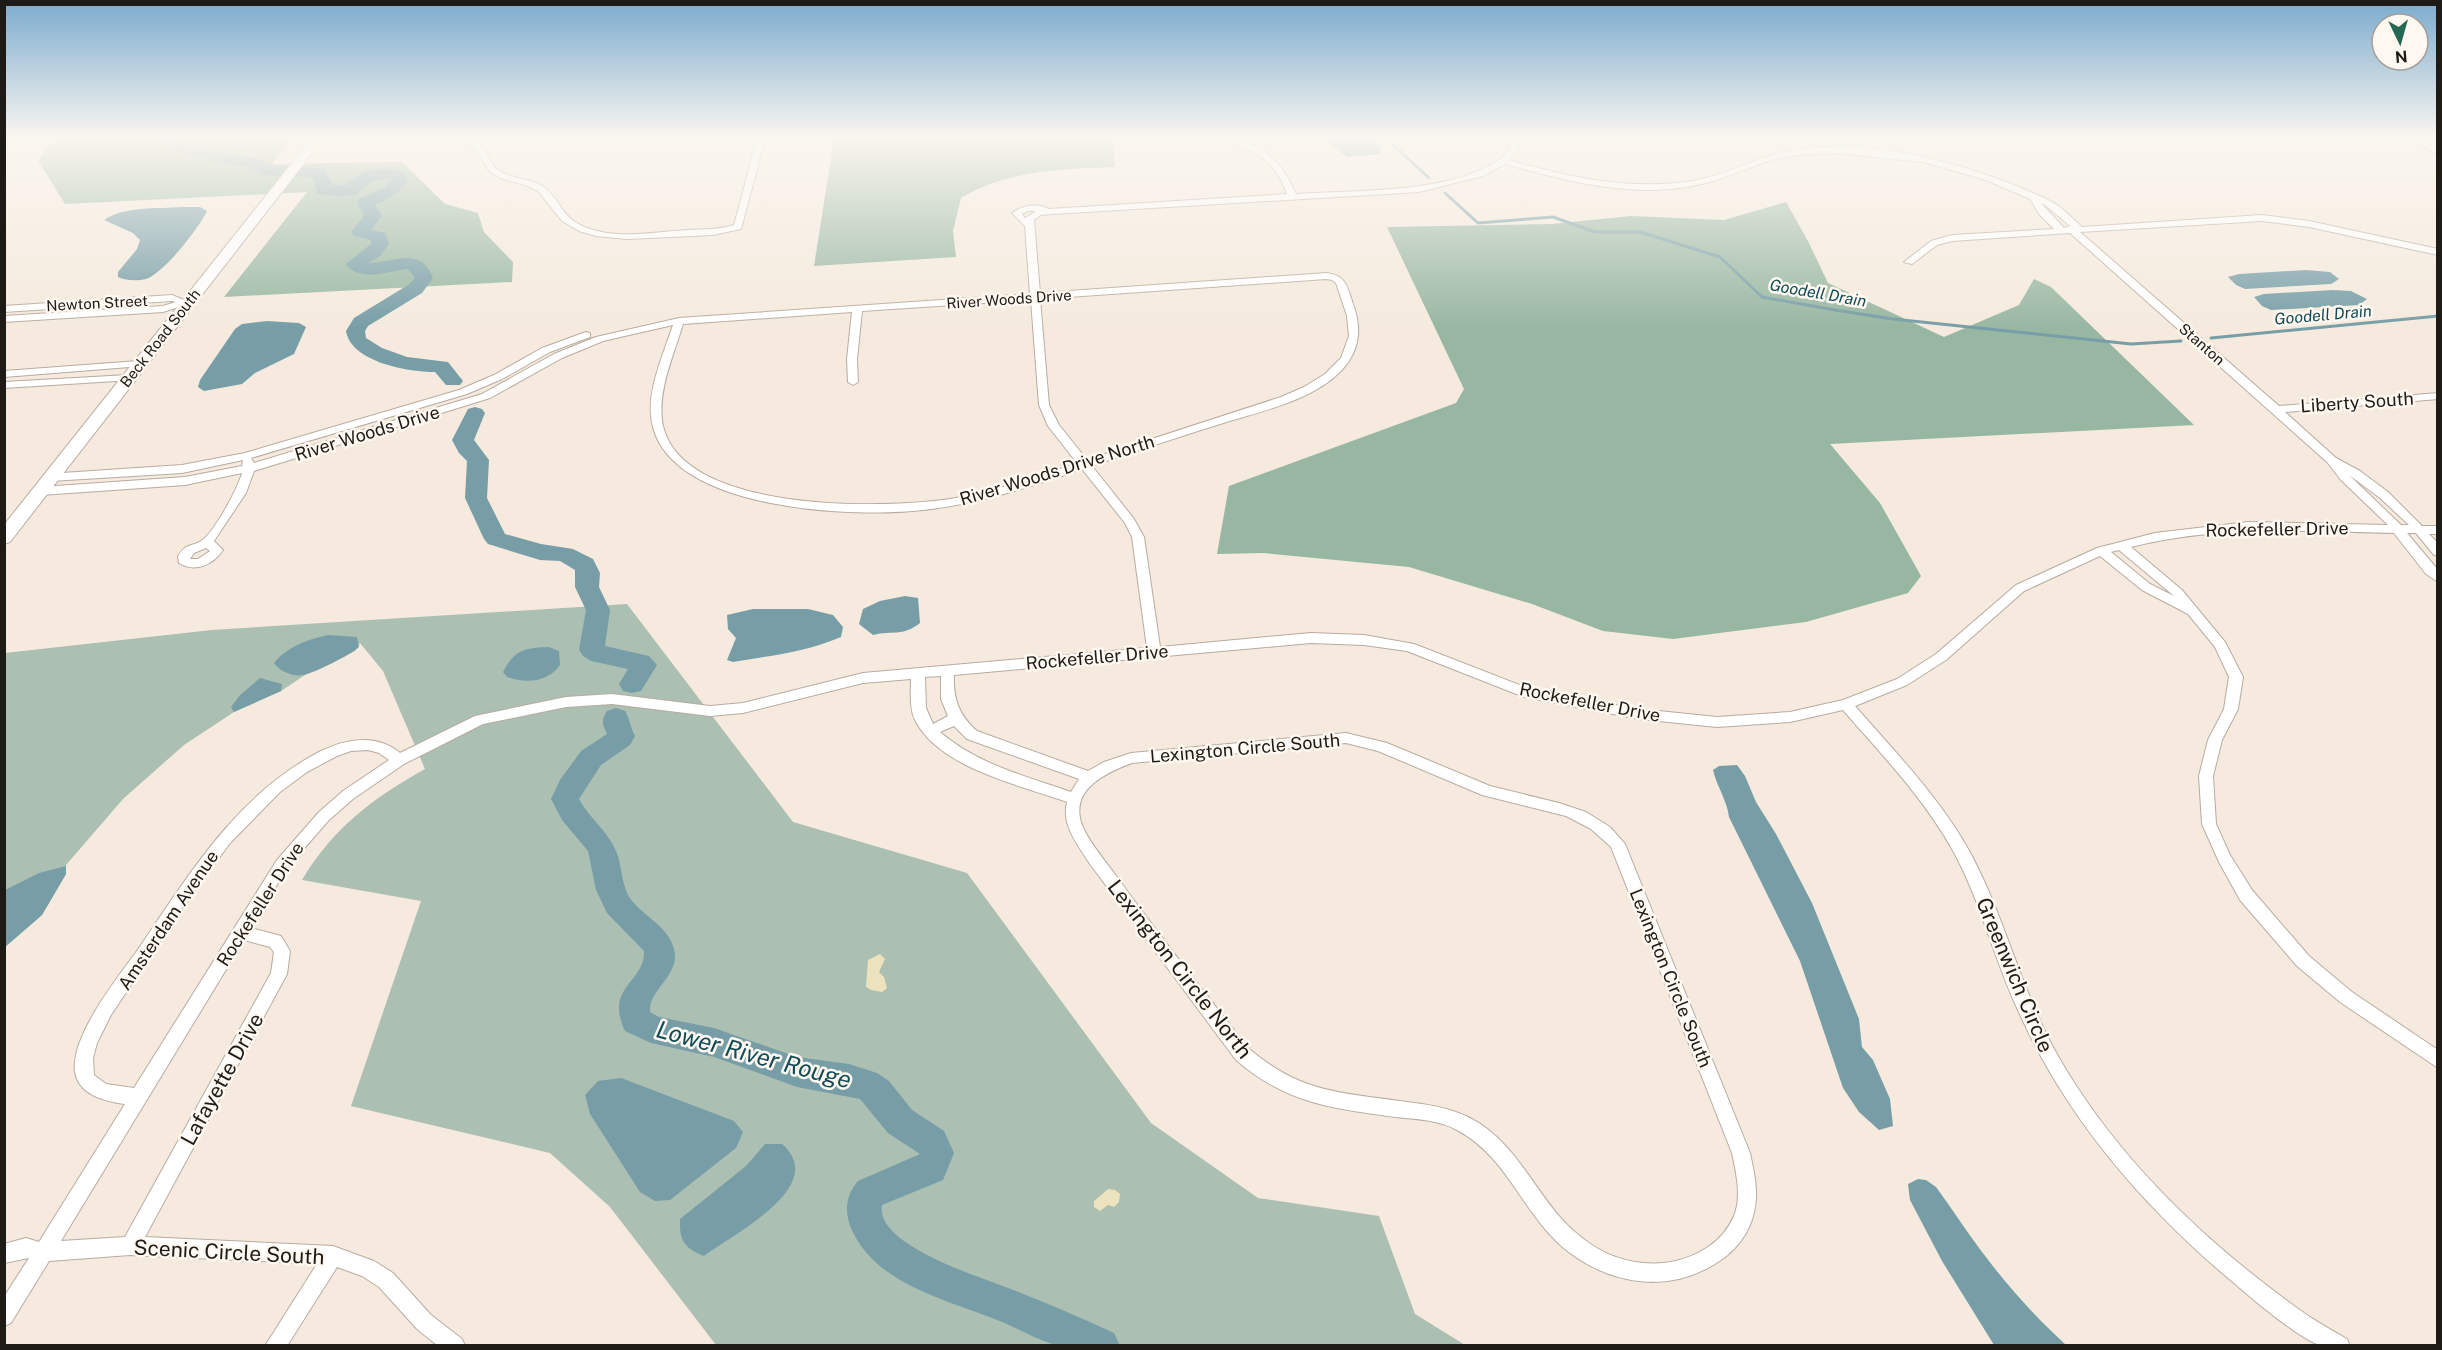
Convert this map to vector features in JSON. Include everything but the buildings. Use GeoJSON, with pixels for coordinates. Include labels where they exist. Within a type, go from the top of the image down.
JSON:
{"type":"FeatureCollection","features":[{"type":"Feature","properties":{"kind":"main road","name":"Beck Road South"},"geometry":{"type":"LineString","coordinates":[[4,538],[266,202]]}},
{"type":"Feature","properties":{"kind":"street"},"geometry":{"type":"LineString","coordinates":[[553,202],[569,222],[582,229],[613,235],[635,236],[720,232],[738,227],[745,202]]}},
{"type":"Feature","properties":{"kind":"street"},"geometry":{"type":"LineString","coordinates":[[1053,211],[1031,221],[1017,216],[1021,210],[1033,207],[1053,211],[1207,202]]}},
{"type":"Feature","properties":{"kind":"street"},"geometry":{"type":"LineString","coordinates":[[2036,202],[2042,212],[2070,229]]}},
{"type":"Feature","properties":{"kind":"street"},"geometry":{"type":"LineString","coordinates":[[2041,202],[2057,209],[2070,229]]}},
{"type":"Feature","properties":{"kind":"street"},"geometry":{"type":"LineString","coordinates":[[1909,262],[1934,243],[1952,238],[2234,219],[2277,219],[2309,224],[2438,252]]}},
{"type":"Feature","properties":{"kind":"street"},"geometry":{"type":"LineString","coordinates":[[1031,221],[1044,405],[1054,426],[1130,522],[1138,537],[1154,652]]}},
{"type":"Feature","properties":{"kind":"street","name":"Stanton"},"geometry":{"type":"LineString","coordinates":[[2070,229],[2332,460]]}},
{"type":"Feature","properties":{"kind":"street","name":"River Woods Drive"},"geometry":{"type":"LineString","coordinates":[[46,484],[185,481],[486,396],[569,351],[600,339],[679,321],[1326,276],[1338,279]]}},
{"type":"Feature","properties":{"kind":"street","name":"River Woods Drive North"},"geometry":{"type":"LineString","coordinates":[[679,321],[656,411],[660,433],[669,449],[684,465],[703,477],[735,490],[781,502],[830,508],[912,507],[983,496],[1285,399],[1323,381],[1347,357],[1354,336],[1353,322],[1338,279]]}},
{"type":"Feature","properties":{"kind":"street","name":"Newton Street"},"geometry":{"type":"LineString","coordinates":[[4,309],[172,298],[186,303]]}},
{"type":"Feature","properties":{"kind":"street","name":"Newton Street"},"geometry":{"type":"LineString","coordinates":[[4,319],[163,309],[186,303]]}},
{"type":"Feature","properties":{"kind":"street"},"geometry":{"type":"LineString","coordinates":[[853,382],[852,359],[857,309]]}},
{"type":"Feature","properties":{"kind":"street"},"geometry":{"type":"LineString","coordinates":[[4,374],[138,364]]}},
{"type":"Feature","properties":{"kind":"street"},"geometry":{"type":"LineString","coordinates":[[4,385],[128,378]]}},
{"type":"Feature","properties":{"kind":"street","name":"Liberty South"},"geometry":{"type":"LineString","coordinates":[[2276,409],[2438,396]]}},
{"type":"Feature","properties":{"kind":"street"},"geometry":{"type":"LineString","coordinates":[[2332,460],[2342,476],[2388,517],[2424,566],[2438,578]]}},
{"type":"Feature","properties":{"kind":"street"},"geometry":{"type":"LineString","coordinates":[[2332,460],[2384,495],[2438,552]]}},
{"type":"Feature","properties":{"kind":"street"},"geometry":{"type":"LineString","coordinates":[[205,544],[234,505],[248,462]]}},
{"type":"Feature","properties":{"kind":"street","name":"River Woods Drive"},"geometry":{"type":"LineString","coordinates":[[46,484],[248,462]]}},
{"type":"Feature","properties":{"kind":"street","name":"Rockefeller Drive"},"geometry":{"type":"LineString","coordinates":[[4,1316],[282,864],[303,837],[348,795],[399,760],[480,720],[566,702],[612,699],[710,711],[743,708],[863,678],[1311,638],[1364,640],[1409,647],[1524,692],[1639,714],[1717,722],[1790,717],[1846,704],[1884,690],[1922,671],[2020,588],[2101,551],[2121,545],[2201,530],[2247,526],[2438,530]]}},
{"type":"Feature","properties":{"kind":"street"},"geometry":{"type":"LineString","coordinates":[[2121,545],[2178,593],[2220,645],[2236,677],[2232,709],[2216,740],[2206,776],[2209,824],[2224,858],[2247,895],[2303,961],[2346,997],[2438,1060]]}},
{"type":"Feature","properties":{"kind":"street"},"geometry":{"type":"LineString","coordinates":[[2101,551],[2146,587],[2191,610]]}},
{"type":"Feature","properties":{"kind":"street"},"geometry":{"type":"LineString","coordinates":[[918,673],[920,713],[930,731],[944,747],[964,759],[1075,799],[1088,777],[978,738],[963,728],[948,702],[948,670]]}},
{"type":"Feature","properties":{"kind":"street","name":"Greenwich Circle"},"geometry":{"type":"LineString","coordinates":[[1846,704],[1918,788],[1956,843],[1974,878],[2021,1000],[2053,1064],[2084,1112],[2161,1202],[2204,1242],[2290,1316],[2340,1346]]}},
{"type":"Feature","properties":{"kind":"street"},"geometry":{"type":"LineString","coordinates":[[930,731],[956,719]]}},
{"type":"Feature","properties":{"kind":"street","name":"Lexington Circle South"},"geometry":{"type":"LineString","coordinates":[[1088,777],[1102,768],[1131,758],[1346,738],[1384,747],[1455,780],[1489,792],[1578,815],[1592,822],[1610,836],[1623,855],[1741,1153],[1745,1173],[1745,1211],[1739,1227],[1726,1245]]}},
{"type":"Feature","properties":{"kind":"street","name":"Amsterdam Avenue"},"geometry":{"type":"LineString","coordinates":[[138,1097],[110,1094],[94,1088],[84,1072],[84,1055],[91,1036],[109,1006],[188,886],[214,853],[267,796],[309,762],[339,749],[367,745],[384,747],[399,760]]}},
{"type":"Feature","properties":{"kind":"street"},"geometry":{"type":"LineString","coordinates":[[1033,783],[1045,762]]}},
{"type":"Feature","properties":{"kind":"street","name":"Lexington Circle North"},"geometry":{"type":"LineString","coordinates":[[1075,799],[1072,820],[1082,841],[1242,1054],[1260,1071],[1298,1092],[1322,1098],[1426,1112],[1448,1117],[1467,1125],[1500,1149],[1517,1168],[1544,1212],[1564,1235],[1593,1256],[1613,1266],[1635,1272],[1683,1271],[1697,1266],[1726,1245]]}},
{"type":"Feature","properties":{"kind":"street","name":"Lafayette Drive"},"geometry":{"type":"LineString","coordinates":[[130,1246],[279,974],[282,951],[275,941],[240,932]]}},
{"type":"Feature","properties":{"kind":"street","name":"Scenic Circle South"},"geometry":{"type":"LineString","coordinates":[[4,1254],[26,1248],[43,1252],[130,1246],[299,1252],[333,1256],[367,1268],[386,1280],[424,1322],[455,1346]]}},
{"type":"Feature","properties":{"kind":"street"},"geometry":{"type":"LineString","coordinates":[[275,1346],[333,1256]]}},
{"type":"Feature","properties":{"kind":"green space"},"geometry":{"type":"Polygon","coordinates":[[[64,202],[105,202],[65,204],[64,202]]]}},
{"type":"Feature","properties":{"kind":"green space"},"geometry":{"type":"Polygon","coordinates":[[[299,202],[443,202],[478,213],[484,232],[513,262],[512,282],[224,297],[299,202]]]}},
{"type":"Feature","properties":{"kind":"green space"},"geometry":{"type":"Polygon","coordinates":[[[824,202],[960,202],[953,231],[956,257],[814,266],[824,202]]]}},
{"type":"Feature","properties":{"kind":"green space"},"geometry":{"type":"Polygon","coordinates":[[[1786,202],[1828,283],[1944,337],[2019,305],[2034,279],[2051,287],[2194,425],[1830,444],[1880,503],[1921,576],[1908,593],[1806,622],[1673,639],[1603,631],[1532,604],[1409,567],[1263,553],[1217,554],[1229,486],[1456,403],[1464,389],[1387,227],[1552,224],[1631,216],[1724,220],[1786,202]]]}},
{"type":"Feature","properties":{"kind":"green space"},"geometry":{"type":"Polygon","coordinates":[[[627,604],[793,822],[967,873],[1151,1123],[1258,1198],[1379,1216],[1415,1314],[1465,1345],[716,1345],[610,1207],[550,1153],[351,1106],[421,901],[302,880],[314,861],[341,829],[371,803],[425,769],[383,671],[360,643],[355,651],[305,675],[281,691],[234,712],[184,745],[123,799],[66,865],[66,874],[42,915],[5,947],[5,653],[212,630],[627,604]]]}},
{"type":"Feature","properties":{"kind":"sand"},"geometry":{"type":"Polygon","coordinates":[[[880,954],[885,959],[879,972],[884,977],[887,988],[882,992],[866,987],[868,960],[880,954]]]}},
{"type":"Feature","properties":{"kind":"sand"},"geometry":{"type":"Polygon","coordinates":[[[1108,1189],[1120,1194],[1119,1202],[1114,1207],[1108,1205],[1100,1211],[1094,1207],[1094,1201],[1108,1189]]]}},
{"type":"Feature","properties":{"kind":"water"},"geometry":{"type":"Polygon","coordinates":[[[200,207],[207,211],[197,228],[171,259],[146,279],[132,280],[118,277],[118,272],[137,249],[140,240],[133,233],[104,220],[131,210],[200,207]]]}},
{"type":"Feature","properties":{"kind":"water"},"geometry":{"type":"Polygon","coordinates":[[[2306,270],[2330,272],[2339,279],[2331,284],[2245,289],[2236,285],[2228,277],[2239,274],[2306,270]]]}},
{"type":"Feature","properties":{"kind":"water"},"geometry":{"type":"Polygon","coordinates":[[[2351,291],[2367,299],[2359,305],[2271,310],[2262,306],[2254,297],[2264,294],[2351,291]]]}},
{"type":"Feature","properties":{"kind":"water"},"geometry":{"type":"Polygon","coordinates":[[[267,321],[299,323],[306,327],[294,354],[255,373],[242,384],[204,391],[198,387],[200,380],[235,329],[242,324],[267,321]]]}},
{"type":"Feature","properties":{"kind":"water"},"geometry":{"type":"Polygon","coordinates":[[[905,596],[918,598],[920,623],[914,627],[902,632],[873,635],[859,624],[863,609],[880,601],[905,596]]]}},
{"type":"Feature","properties":{"kind":"water"},"geometry":{"type":"Polygon","coordinates":[[[753,609],[808,609],[833,615],[843,627],[841,637],[787,653],[733,662],[727,660],[736,638],[728,629],[727,615],[753,609]]]}},
{"type":"Feature","properties":{"kind":"water"},"geometry":{"type":"Polygon","coordinates":[[[328,635],[357,637],[359,647],[316,671],[303,675],[287,673],[274,663],[298,644],[328,635]]]}},
{"type":"Feature","properties":{"kind":"water"},"geometry":{"type":"Polygon","coordinates":[[[549,647],[559,651],[560,665],[549,675],[529,681],[507,677],[503,672],[516,654],[527,649],[549,647]]]}},
{"type":"Feature","properties":{"kind":"water"},"geometry":{"type":"Polygon","coordinates":[[[260,678],[282,684],[281,691],[234,712],[231,707],[240,695],[260,678]]]}},
{"type":"Feature","properties":{"kind":"water"},"geometry":{"type":"Polygon","coordinates":[[[1737,765],[1812,903],[1859,1019],[1862,1047],[1873,1060],[1890,1099],[1893,1126],[1879,1130],[1859,1112],[1843,1088],[1800,961],[1729,817],[1713,770],[1719,766],[1737,765]]]}},
{"type":"Feature","properties":{"kind":"water"},"geometry":{"type":"Polygon","coordinates":[[[66,866],[66,874],[42,915],[5,947],[5,890],[39,873],[66,866]]]}},
{"type":"Feature","properties":{"kind":"water"},"geometry":{"type":"Polygon","coordinates":[[[621,1078],[734,1121],[743,1132],[736,1148],[670,1200],[655,1201],[640,1192],[590,1114],[585,1095],[598,1081],[621,1078]]]}},
{"type":"Feature","properties":{"kind":"water"},"geometry":{"type":"Polygon","coordinates":[[[765,1144],[782,1144],[794,1160],[794,1176],[786,1192],[754,1222],[704,1256],[692,1250],[682,1238],[680,1219],[746,1166],[765,1144]]]}},
{"type":"Feature","properties":{"kind":"water"},"geometry":{"type":"Polygon","coordinates":[[[1918,1179],[1926,1180],[1936,1187],[1999,1274],[2031,1311],[2066,1345],[1994,1345],[1942,1261],[1910,1200],[1908,1184],[1918,1179]]]}},
{"type":"Feature","properties":{"kind":"waterway","name":"Lower River Rouge"},"geometry":{"type":"LineString","coordinates":[[367,202],[365,203],[373,216],[360,232],[379,237],[380,244],[374,252],[355,264],[375,269],[412,263],[421,270],[424,278],[415,289],[361,322],[355,331],[357,339],[375,353],[388,358],[422,366],[441,366],[453,381]]}},
{"type":"Feature","properties":{"kind":"waterway","name":"Goodell Drain"},"geometry":{"type":"LineString","coordinates":[[1455,202],[1478,223],[1553,217],[1595,232],[1640,232],[1720,257],[1762,297],[1893,319],[2131,344],[2181,341]]}},
{"type":"Feature","properties":{"kind":"waterway","name":"Goodell Drain"},"geometry":{"type":"LineString","coordinates":[[2211,338],[2438,316]]}},
{"type":"Feature","properties":{"kind":"waterway","name":"Lower River Rouge"},"geometry":{"type":"LineString","coordinates":[[475,413],[463,440],[467,449],[478,460],[476,498],[496,539],[540,552],[565,554],[585,565],[588,573],[587,587],[598,610],[592,650],[600,655],[640,662],[644,665],[632,684]]}},
{"type":"Feature","properties":{"kind":"waterway","name":"Lower River Rouge"},"geometry":{"type":"LineString","coordinates":[[616,718],[615,724],[621,738],[591,758],[565,799],[572,812],[600,847],[617,904],[651,937],[659,951],[656,968],[635,1000],[633,1010],[636,1021],[651,1029],[714,1042],[797,1072],[849,1080],[872,1088],[900,1121],[932,1142],[937,1153],[931,1168],[870,1193],[864,1205],[864,1216],[873,1235],[886,1249],[922,1271],[1101,1346]]}}]}
